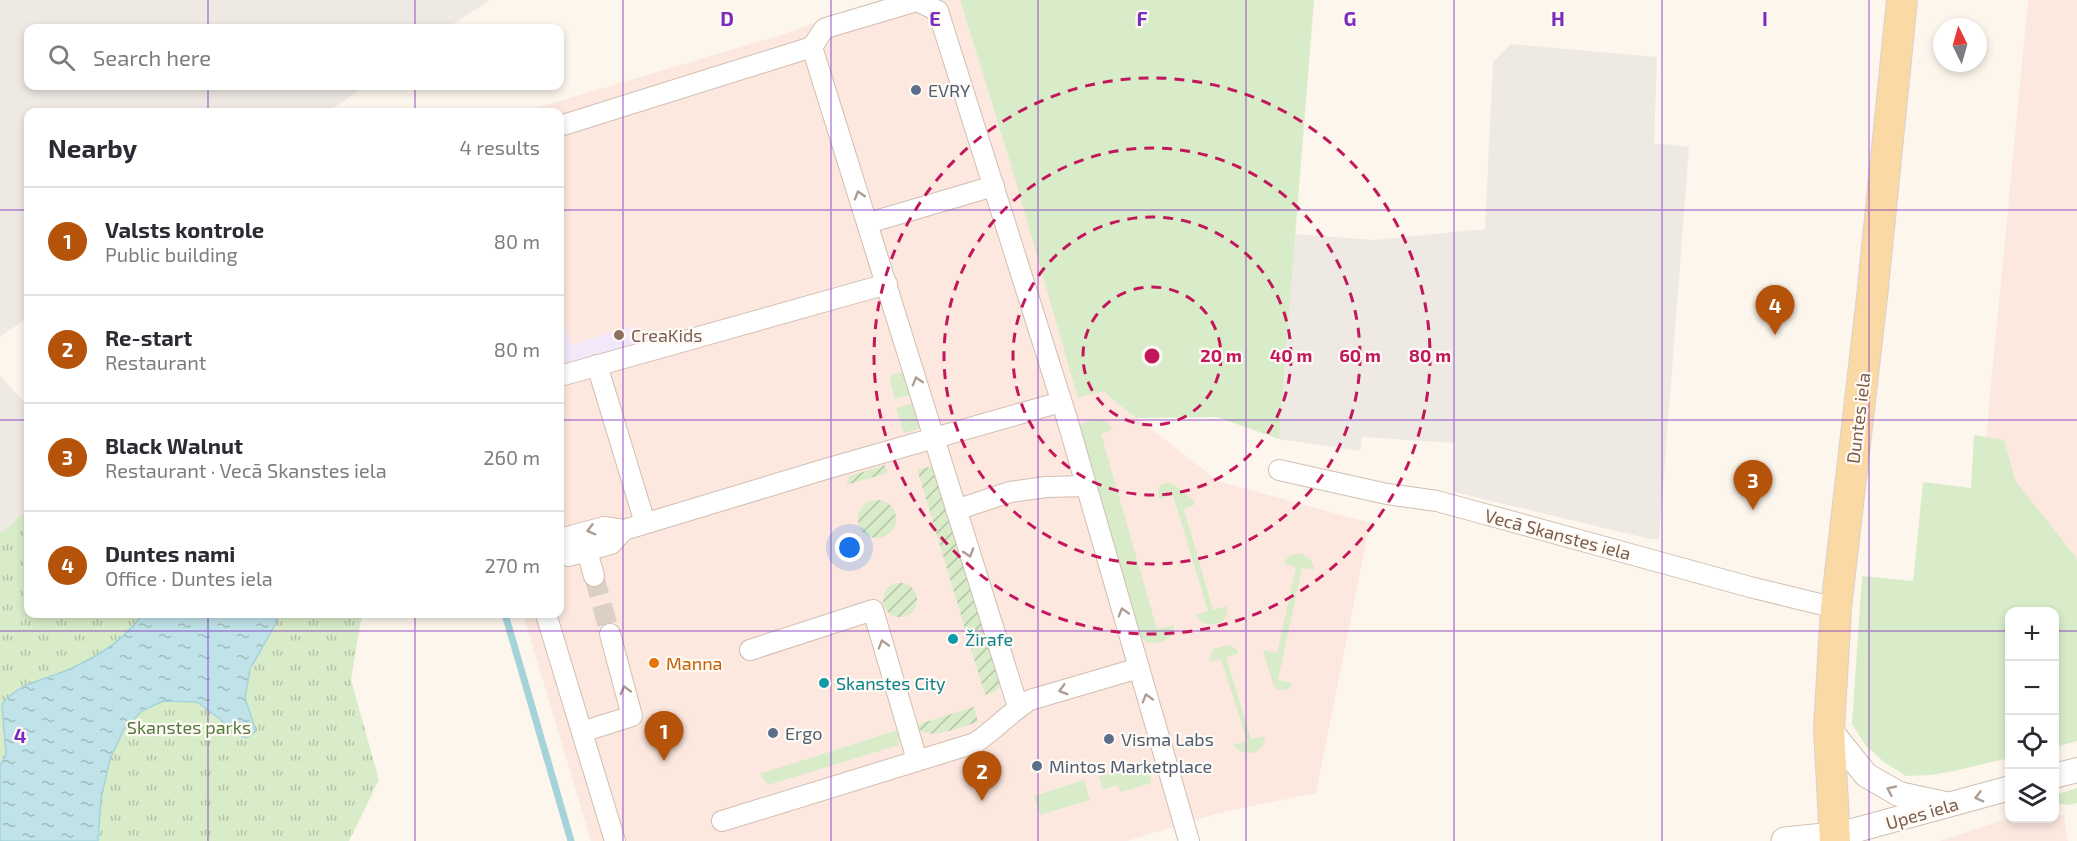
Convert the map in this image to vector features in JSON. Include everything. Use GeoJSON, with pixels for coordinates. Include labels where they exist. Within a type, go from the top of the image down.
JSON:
{"type":"FeatureCollection","features":[{"type":"Feature","properties":{"kind":"main road","name":"Duntes iela"},"geometry":{"type":"LineString","coordinates":[[1832,839],[1829,729],[1836,608],[1872,297],[1902,0]]}},
{"type":"Feature","properties":{"kind":"main road"},"geometry":{"type":"LineString","coordinates":[[1785,841],[1832,839]]}},
{"type":"Feature","properties":{"kind":"street"},"geometry":{"type":"LineString","coordinates":[[564,125],[812,46],[824,29],[917,1],[938,11],[1061,402],[1187,836]]}},
{"type":"Feature","properties":{"kind":"street"},"geometry":{"type":"LineString","coordinates":[[812,46],[1018,707]]}},
{"type":"Feature","properties":{"kind":"street"},"geometry":{"type":"LineString","coordinates":[[868,223],[994,186]]}},
{"type":"Feature","properties":{"kind":"street"},"geometry":{"type":"LineString","coordinates":[[564,375],[888,284]]}},
{"type":"Feature","properties":{"kind":"street"},"geometry":{"type":"LineString","coordinates":[[597,365],[645,523]]}},
{"type":"Feature","properties":{"kind":"street"},"geometry":{"type":"LineString","coordinates":[[564,554],[569,556],[611,543],[624,530],[645,523],[933,437],[1061,402]]}},
{"type":"Feature","properties":{"kind":"street","name":"Vecā Skanstes iela"},"geometry":{"type":"LineString","coordinates":[[1279,470],[1387,494],[1437,501],[1750,587],[1836,608]]}},
{"type":"Feature","properties":{"kind":"street"},"geometry":{"type":"LineString","coordinates":[[956,510],[1010,492],[1046,487],[1086,486]]}},
{"type":"Feature","properties":{"kind":"street"},"geometry":{"type":"LineString","coordinates":[[564,538],[604,527],[624,530]]}},
{"type":"Feature","properties":{"kind":"street"},"geometry":{"type":"LineString","coordinates":[[587,551],[594,576]]}},
{"type":"Feature","properties":{"kind":"street"},"geometry":{"type":"LineString","coordinates":[[750,650],[873,610],[917,760]]}},
{"type":"Feature","properties":{"kind":"street"},"geometry":{"type":"LineString","coordinates":[[547,618],[615,841]]}},
{"type":"Feature","properties":{"kind":"street"},"geometry":{"type":"LineString","coordinates":[[582,732],[632,716],[610,634]]}},
{"type":"Feature","properties":{"kind":"street"},"geometry":{"type":"LineString","coordinates":[[722,821],[975,742],[992,732],[1018,707],[1030,700],[1139,668]]}},
{"type":"Feature","properties":{"kind":"street"},"geometry":{"type":"LineString","coordinates":[[1829,729],[1866,775],[1899,794],[1948,805]]}},
{"type":"Feature","properties":{"kind":"street"},"geometry":{"type":"LineString","coordinates":[[2059,775],[2077,770]]}},
{"type":"Feature","properties":{"kind":"street","name":"Upes iela"},"geometry":{"type":"LineString","coordinates":[[1832,839],[2005,789]]}},
{"type":"Feature","properties":{"kind":"shaded area"},"geometry":{"type":"Polygon","coordinates":[[[0,0],[490,0],[453,24],[24,24],[24,90],[360,90],[333,108],[24,108],[24,320],[0,337],[0,0]]]}},
{"type":"Feature","properties":{"kind":"shaded area"},"geometry":{"type":"Polygon","coordinates":[[[879,0],[960,0],[1010,162],[1103,391],[1218,481],[1370,523],[1316,793],[1219,813],[1127,841],[591,841],[524,618],[564,618],[564,108],[536,108],[784,34],[879,0]]]}},
{"type":"Feature","properties":{"kind":"shaded area"},"geometry":{"type":"Polygon","coordinates":[[[2028,0],[2077,0],[2077,724],[2059,636],[2059,607],[2009,607],[1980,500],[2028,0]]]}},
{"type":"Feature","properties":{"kind":"shaded area"},"geometry":{"type":"Polygon","coordinates":[[[1511,44],[1657,57],[1654,143],[1689,147],[1659,539],[1650,539],[1454,492],[1455,443],[1362,437],[1360,451],[1279,439],[1295,234],[1373,240],[1485,229],[1493,62],[1511,44]]]}},
{"type":"Feature","properties":{"kind":"shaded area","name":"CreaKids"},"geometry":{"type":"Polygon","coordinates":[[[564,323],[571,345],[633,326],[638,344],[564,365],[564,323]]]}},
{"type":"Feature","properties":{"kind":"shaded area"},"geometry":{"type":"Polygon","coordinates":[[[0,376],[24,402],[24,513],[0,534],[0,376]]]}},
{"type":"Feature","properties":{"kind":"shaded area"},"geometry":{"type":"Polygon","coordinates":[[[2059,815],[2064,816],[2068,841],[1940,841],[2005,819],[2005,823],[2059,823],[2059,815]]]}},
{"type":"Feature","properties":{"kind":"green space"},"geometry":{"type":"Polygon","coordinates":[[[960,0],[1314,0],[1279,439],[1217,417],[1136,418],[1103,391],[1078,398],[1010,162],[960,0]]]}},
{"type":"Feature","properties":{"kind":"green space"},"geometry":{"type":"Polygon","coordinates":[[[902,372],[908,375],[914,394],[895,399],[890,381],[892,375],[902,372]]]}},
{"type":"Feature","properties":{"kind":"green space"},"geometry":{"type":"Polygon","coordinates":[[[917,402],[922,425],[918,429],[904,433],[896,408],[917,402]]]}},
{"type":"Feature","properties":{"kind":"green space"},"geometry":{"type":"Polygon","coordinates":[[[1095,419],[1107,421],[1113,430],[1101,434],[1157,629],[1174,625],[1173,635],[1161,642],[1152,643],[1140,637],[1077,425],[1095,419]]]}},
{"type":"Feature","properties":{"kind":"green space"},"geometry":{"type":"Polygon","coordinates":[[[1974,435],[2004,440],[2015,480],[2077,559],[2077,741],[2059,746],[2059,607],[2005,607],[2005,759],[1932,775],[1906,776],[1884,762],[1866,746],[1852,724],[1862,576],[1913,581],[1923,482],[1971,488],[1974,435]]]}},
{"type":"Feature","properties":{"kind":"green space"},"geometry":{"type":"Polygon","coordinates":[[[885,465],[888,473],[846,485],[850,476],[885,465]]]}},
{"type":"Feature","properties":{"kind":"green space"},"geometry":{"type":"Polygon","coordinates":[[[930,467],[934,469],[999,676],[1000,686],[996,691],[985,695],[917,469],[930,467]]]}},
{"type":"Feature","properties":{"kind":"green space"},"geometry":{"type":"Polygon","coordinates":[[[1172,483],[1194,500],[1194,505],[1184,509],[1213,610],[1227,606],[1227,615],[1222,622],[1207,624],[1196,615],[1208,611],[1173,495],[1159,499],[1160,485],[1172,483]]]}},
{"type":"Feature","properties":{"kind":"green space"},"geometry":{"type":"Polygon","coordinates":[[[877,500],[890,506],[896,519],[890,532],[877,538],[864,532],[858,519],[864,506],[877,500]]]}},
{"type":"Feature","properties":{"kind":"green space","name":"Skanstes parks"},"geometry":{"type":"Polygon","coordinates":[[[24,513],[24,618],[361,618],[351,680],[379,780],[349,841],[0,841],[0,534],[24,513]]]}},
{"type":"Feature","properties":{"kind":"green space"},"geometry":{"type":"Polygon","coordinates":[[[1293,554],[1302,554],[1310,558],[1315,570],[1302,568],[1278,680],[1292,683],[1290,689],[1279,690],[1274,687],[1263,650],[1277,653],[1296,567],[1284,564],[1293,554]]]}},
{"type":"Feature","properties":{"kind":"green space"},"geometry":{"type":"Polygon","coordinates":[[[900,583],[912,588],[917,600],[912,612],[900,617],[888,612],[883,600],[888,588],[900,583]]]}},
{"type":"Feature","properties":{"kind":"green space"},"geometry":{"type":"Polygon","coordinates":[[[1229,645],[1239,653],[1226,657],[1251,739],[1265,736],[1262,747],[1248,753],[1242,752],[1233,745],[1247,741],[1221,659],[1209,662],[1213,649],[1229,645]]]}},
{"type":"Feature","properties":{"kind":"green space"},"geometry":{"type":"Polygon","coordinates":[[[974,707],[978,722],[954,730],[927,733],[916,725],[974,707]]]}},
{"type":"Feature","properties":{"kind":"green space"},"geometry":{"type":"Polygon","coordinates":[[[898,730],[899,745],[768,785],[760,774],[898,730]]]}},
{"type":"Feature","properties":{"kind":"green space"},"geometry":{"type":"Polygon","coordinates":[[[1145,762],[1152,783],[1120,792],[1118,785],[1103,790],[1099,776],[1145,762]]]}},
{"type":"Feature","properties":{"kind":"green space"},"geometry":{"type":"Polygon","coordinates":[[[1084,780],[1090,800],[1040,815],[1034,796],[1084,780]]]}},
{"type":"Feature","properties":{"kind":"green space"},"geometry":{"type":"Polygon","coordinates":[[[2077,788],[2077,803],[2059,804],[2059,794],[2077,788]]]}},
{"type":"Feature","properties":{"kind":"water"},"geometry":{"type":"Polygon","coordinates":[[[139,618],[276,618],[276,623],[250,669],[245,698],[256,731],[246,738],[232,732],[220,719],[197,702],[163,701],[142,711],[124,729],[110,759],[101,799],[98,841],[0,841],[0,766],[6,754],[2,704],[17,690],[72,668],[102,652],[139,618]]]}},
{"type":"Feature","properties":{"kind":"waterway"},"geometry":{"type":"LineString","coordinates":[[506,618],[571,841]]}},
{"type":"Feature","properties":{"kind":"tunnel"},"geometry":{"type":"LineString","coordinates":[[594,576],[610,634]]}},
{"type":"Feature","properties":{"kind":"place","name":"EVRY"},"geometry":{"type":"Point","coordinates":[916,90]}},
{"type":"Feature","properties":{"kind":"place","name":"CreaKids"},"geometry":{"type":"Point","coordinates":[619,335]}},
{"type":"Feature","properties":{"kind":"place","name":"Duntes nami"},"geometry":{"type":"Point","coordinates":[1775,335]}},
{"type":"Feature","properties":{"kind":"place","name":"Black Walnut"},"geometry":{"type":"Point","coordinates":[1753,510]}},
{"type":"Feature","properties":{"kind":"place","name":"Žirafe"},"geometry":{"type":"Point","coordinates":[953,639]}},
{"type":"Feature","properties":{"kind":"place","name":"Manna"},"geometry":{"type":"Point","coordinates":[654,663]}},
{"type":"Feature","properties":{"kind":"place","name":"Skanstes City"},"geometry":{"type":"Point","coordinates":[824,683]}},
{"type":"Feature","properties":{"kind":"place","name":"Ergo"},"geometry":{"type":"Point","coordinates":[773,733]}},
{"type":"Feature","properties":{"kind":"place","name":"Visma Labs"},"geometry":{"type":"Point","coordinates":[1109,739]}},
{"type":"Feature","properties":{"kind":"place","name":"Valsts kontrole"},"geometry":{"type":"Point","coordinates":[664,761]}},
{"type":"Feature","properties":{"kind":"place","name":"Mintos Marketplace"},"geometry":{"type":"Point","coordinates":[1037,766]}},
{"type":"Feature","properties":{"kind":"place","name":"Re-start"},"geometry":{"type":"Point","coordinates":[982,801]}}]}
